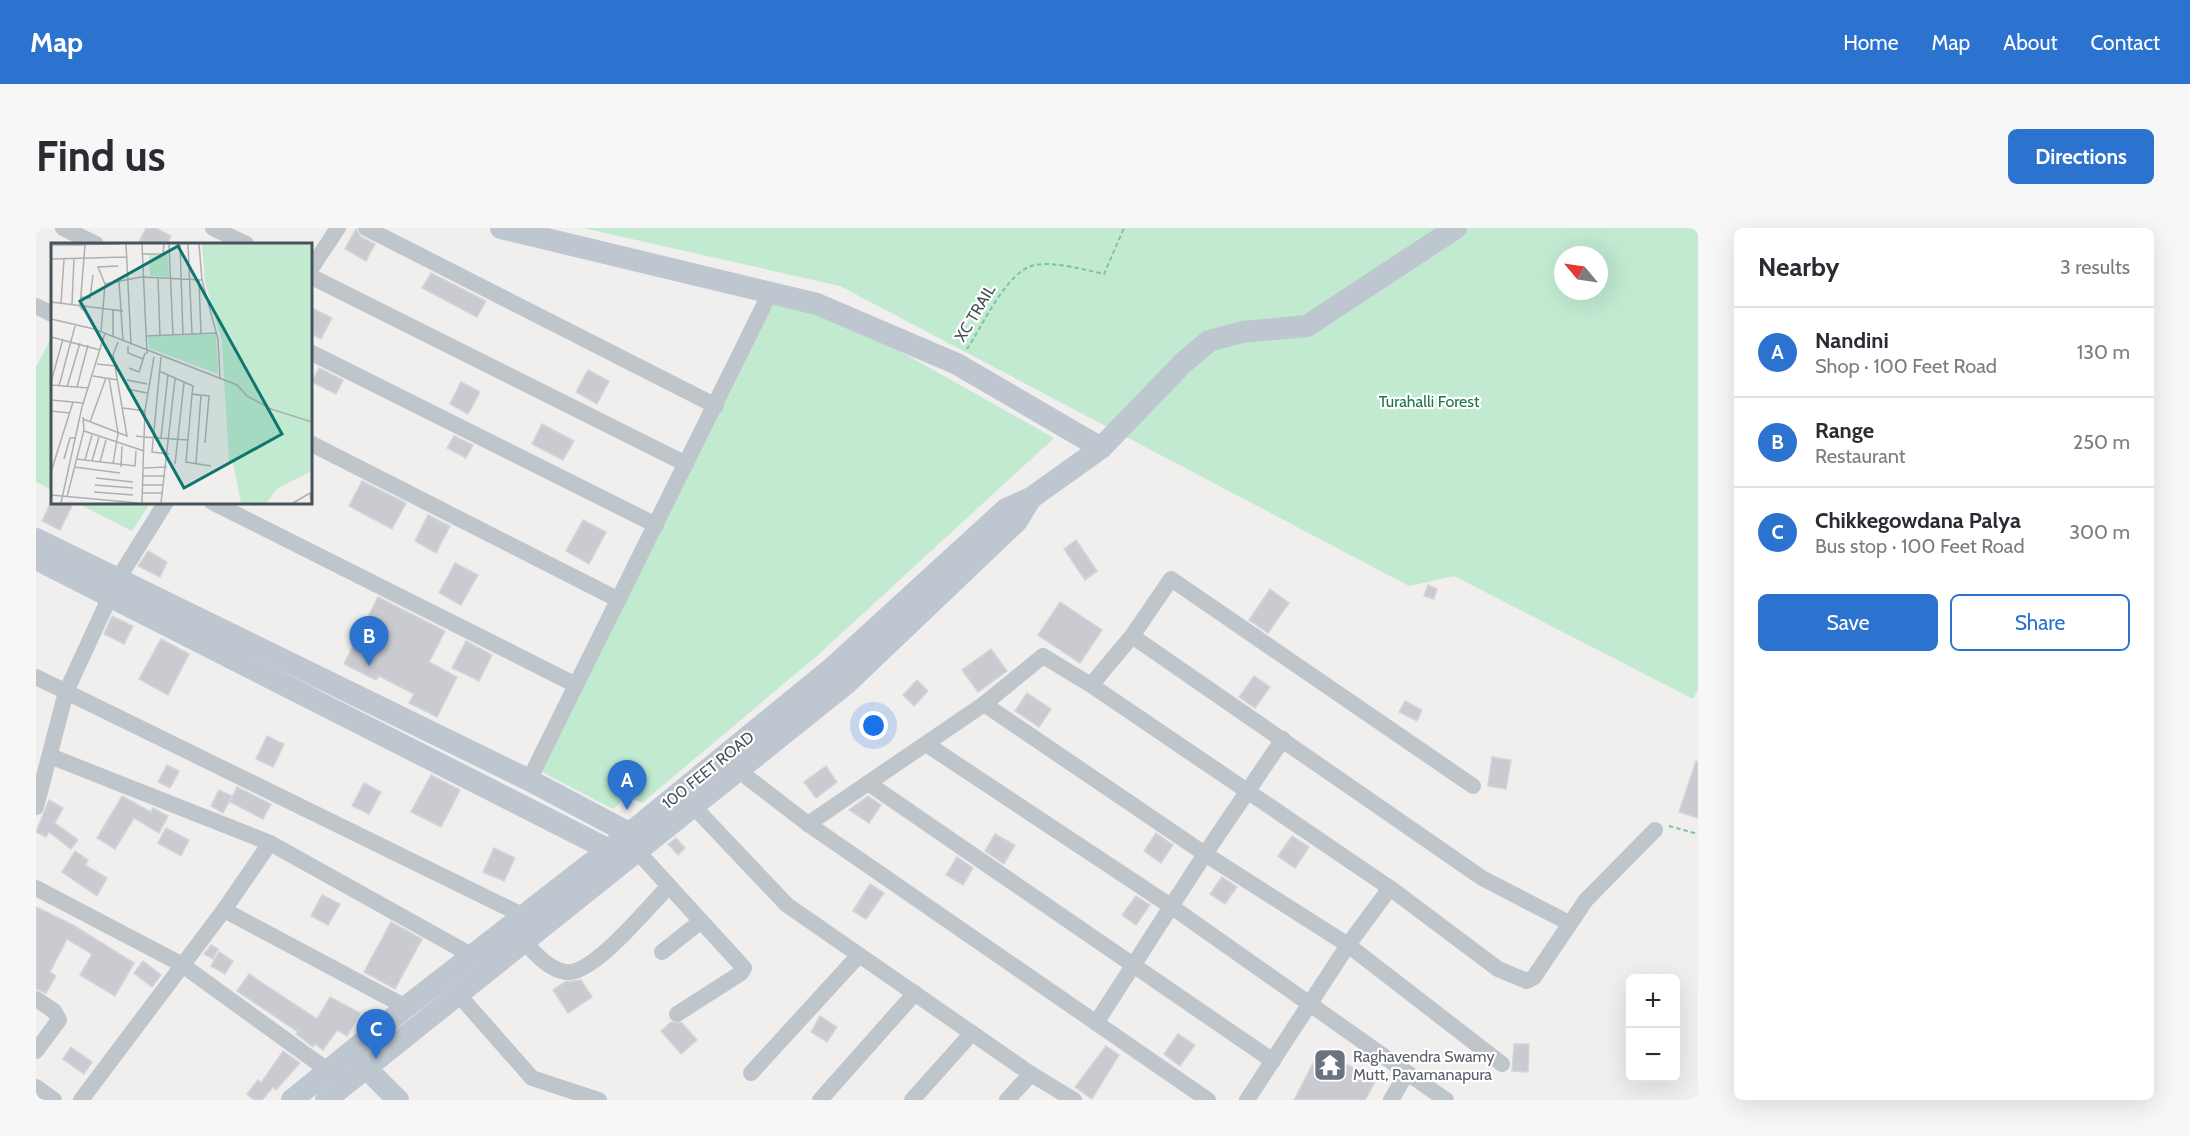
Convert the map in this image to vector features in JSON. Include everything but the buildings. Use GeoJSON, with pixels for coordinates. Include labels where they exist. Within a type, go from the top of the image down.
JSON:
{"type":"FeatureCollection","features":[{"type":"Feature","properties":{"kind":"main road"},"geometry":{"type":"LineString","coordinates":[[501,228],[817,304],[957,364],[1101,448]]}},
{"type":"Feature","properties":{"kind":"main road","name":"100 FEET ROAD"},"geometry":{"type":"LineString","coordinates":[[292,1100],[338,1077],[458,994],[524,942],[631,847],[731,765],[846,684],[1017,521],[1031,498],[1101,448],[1183,363],[1209,341],[1242,332],[1307,326],[1456,228]]}},
{"type":"Feature","properties":{"kind":"main road"},"geometry":{"type":"LineString","coordinates":[[36,539],[113,587],[359,723],[631,847]]}},
{"type":"Feature","properties":{"kind":"main road"},"geometry":{"type":"LineString","coordinates":[[36,559],[113,587],[370,702],[529,780],[631,847]]}},
{"type":"Feature","properties":{"kind":"main road"},"geometry":{"type":"LineString","coordinates":[[359,723],[370,702]]}},
{"type":"Feature","properties":{"kind":"main road","name":"100 FEET ROAD"},"geometry":{"type":"LineString","coordinates":[[358,1061],[405,1006],[524,916],[694,808],[731,765]]}},
{"type":"Feature","properties":{"kind":"main road"},"geometry":{"type":"LineString","coordinates":[[358,1061],[398,1100]]}},
{"type":"Feature","properties":{"kind":"main road","name":"100 FEET ROAD"},"geometry":{"type":"LineString","coordinates":[[326,1100],[338,1077]]}},
{"type":"Feature","properties":{"kind":"street"},"geometry":{"type":"LineString","coordinates":[[63,228],[94,243]]}},
{"type":"Feature","properties":{"kind":"street"},"geometry":{"type":"LineString","coordinates":[[213,228],[244,243]]}},
{"type":"Feature","properties":{"kind":"street"},"geometry":{"type":"LineString","coordinates":[[312,267],[338,228]]}},
{"type":"Feature","properties":{"kind":"street"},"geometry":{"type":"LineString","coordinates":[[366,228],[716,406]]}},
{"type":"Feature","properties":{"kind":"street"},"geometry":{"type":"LineString","coordinates":[[312,277],[686,464]]}},
{"type":"Feature","properties":{"kind":"street"},"geometry":{"type":"LineString","coordinates":[[529,780],[716,406],[770,292]]}},
{"type":"Feature","properties":{"kind":"street"},"geometry":{"type":"LineString","coordinates":[[36,306],[51,314]]}},
{"type":"Feature","properties":{"kind":"street"},"geometry":{"type":"LineString","coordinates":[[312,353],[656,525]]}},
{"type":"Feature","properties":{"kind":"street"},"geometry":{"type":"LineString","coordinates":[[312,444],[619,600]]}},
{"type":"Feature","properties":{"kind":"street"},"geometry":{"type":"LineString","coordinates":[[36,807],[66,692],[113,587],[165,504]]}},
{"type":"Feature","properties":{"kind":"street"},"geometry":{"type":"LineString","coordinates":[[216,504],[576,685]]}},
{"type":"Feature","properties":{"kind":"street"},"geometry":{"type":"LineString","coordinates":[[1091,685],[1132,636],[1172,579],[1473,786]]}},
{"type":"Feature","properties":{"kind":"street"},"geometry":{"type":"LineString","coordinates":[[1132,636],[1482,878],[1569,923]]}},
{"type":"Feature","properties":{"kind":"street"},"geometry":{"type":"LineString","coordinates":[[808,824],[984,704],[1042,656],[1091,685],[1247,794],[1390,888],[1498,969],[1527,981],[1533,977],[1586,900],[1655,830]]}},
{"type":"Feature","properties":{"kind":"street"},"geometry":{"type":"LineString","coordinates":[[36,677],[524,916]]}},
{"type":"Feature","properties":{"kind":"street"},"geometry":{"type":"LineString","coordinates":[[984,704],[1205,854],[1348,945],[1502,1064]]}},
{"type":"Feature","properties":{"kind":"street"},"geometry":{"type":"LineString","coordinates":[[1096,1023],[1205,854],[1283,739]]}},
{"type":"Feature","properties":{"kind":"street"},"geometry":{"type":"LineString","coordinates":[[926,744],[1172,907],[1446,1100]]}},
{"type":"Feature","properties":{"kind":"street"},"geometry":{"type":"LineString","coordinates":[[50,756],[270,843],[473,956]]}},
{"type":"Feature","properties":{"kind":"street"},"geometry":{"type":"LineString","coordinates":[[731,765],[808,824],[1208,1100]]}},
{"type":"Feature","properties":{"kind":"street"},"geometry":{"type":"LineString","coordinates":[[868,783],[1273,1061]]}},
{"type":"Feature","properties":{"kind":"street"},"geometry":{"type":"LineString","coordinates":[[694,808],[787,905],[1031,1074],[1074,1100]]}},
{"type":"Feature","properties":{"kind":"street"},"geometry":{"type":"LineString","coordinates":[[81,1100],[180,964],[224,910],[270,843]]}},
{"type":"Feature","properties":{"kind":"street"},"geometry":{"type":"LineString","coordinates":[[631,847],[742,964],[744,970],[677,1014]]}},
{"type":"Feature","properties":{"kind":"street"},"geometry":{"type":"LineString","coordinates":[[524,942],[554,969],[573,972],[596,959],[668,887]]}},
{"type":"Feature","properties":{"kind":"street"},"geometry":{"type":"LineString","coordinates":[[36,888],[180,964],[338,1077]]}},
{"type":"Feature","properties":{"kind":"street"},"geometry":{"type":"LineString","coordinates":[[1247,1100],[1348,945],[1390,888]]}},
{"type":"Feature","properties":{"kind":"street"},"geometry":{"type":"LineString","coordinates":[[224,910],[405,1006]]}},
{"type":"Feature","properties":{"kind":"street"},"geometry":{"type":"LineString","coordinates":[[662,952],[700,922]]}},
{"type":"Feature","properties":{"kind":"street"},"geometry":{"type":"LineString","coordinates":[[751,1073],[859,955]]}},
{"type":"Feature","properties":{"kind":"street"},"geometry":{"type":"LineString","coordinates":[[820,1100],[915,993]]}},
{"type":"Feature","properties":{"kind":"street"},"geometry":{"type":"LineString","coordinates":[[458,994],[532,1078],[599,1100]]}},
{"type":"Feature","properties":{"kind":"street"},"geometry":{"type":"LineString","coordinates":[[36,999],[54,1011],[59,1020],[36,1051]]}},
{"type":"Feature","properties":{"kind":"street"},"geometry":{"type":"LineString","coordinates":[[912,1100],[972,1033]]}},
{"type":"Feature","properties":{"kind":"street"},"geometry":{"type":"LineString","coordinates":[[1391,1100],[1407,1073]]}},
{"type":"Feature","properties":{"kind":"street"},"geometry":{"type":"LineString","coordinates":[[1007,1100],[1031,1074]]}},
{"type":"Feature","properties":{"kind":"street"},"geometry":{"type":"LineString","coordinates":[[36,1087],[54,1100]]}},
{"type":"Feature","properties":{"kind":"path","name":"XC TRAIL"},"geometry":{"type":"LineString","coordinates":[[957,364],[1008,282],[1034,264],[1077,268],[1104,274],[1124,228]]}},
{"type":"Feature","properties":{"kind":"path"},"geometry":{"type":"LineString","coordinates":[[1655,830],[1670,826],[1698,834]]}},
{"type":"Feature","properties":{"kind":"green space","name":"Turahalli Forest"},"geometry":{"type":"Polygon","coordinates":[[[583,228],[1698,228],[1698,689],[1693,699],[1454,576],[1409,586],[840,286],[583,228]]]}},
{"type":"Feature","properties":{"kind":"green space"},"geometry":{"type":"Polygon","coordinates":[[[776,298],[827,310],[1054,438],[818,655],[642,803],[627,796],[613,809],[540,771],[776,298]]]}},
{"type":"Feature","properties":{"kind":"green space"},"geometry":{"type":"Polygon","coordinates":[[[51,338],[51,490],[36,482],[36,367],[51,338]]]}},
{"type":"Feature","properties":{"kind":"green space"},"geometry":{"type":"Polygon","coordinates":[[[79,504],[149,504],[132,531],[79,504]]]}},
{"type":"Feature","properties":{"kind":"place","name":"Range"},"geometry":{"type":"Point","coordinates":[369,666]}},
{"type":"Feature","properties":{"kind":"place","name":"Nandini"},"geometry":{"type":"Point","coordinates":[627,810]}},
{"type":"Feature","properties":{"kind":"place","name":"Chikkegowdana Palya"},"geometry":{"type":"Point","coordinates":[376,1059]}},
{"type":"Feature","properties":{"kind":"place","name":"Raghavendra Swamy Mutt, Pavamanapura"},"geometry":{"type":"Point","coordinates":[1330,1065]}}]}
